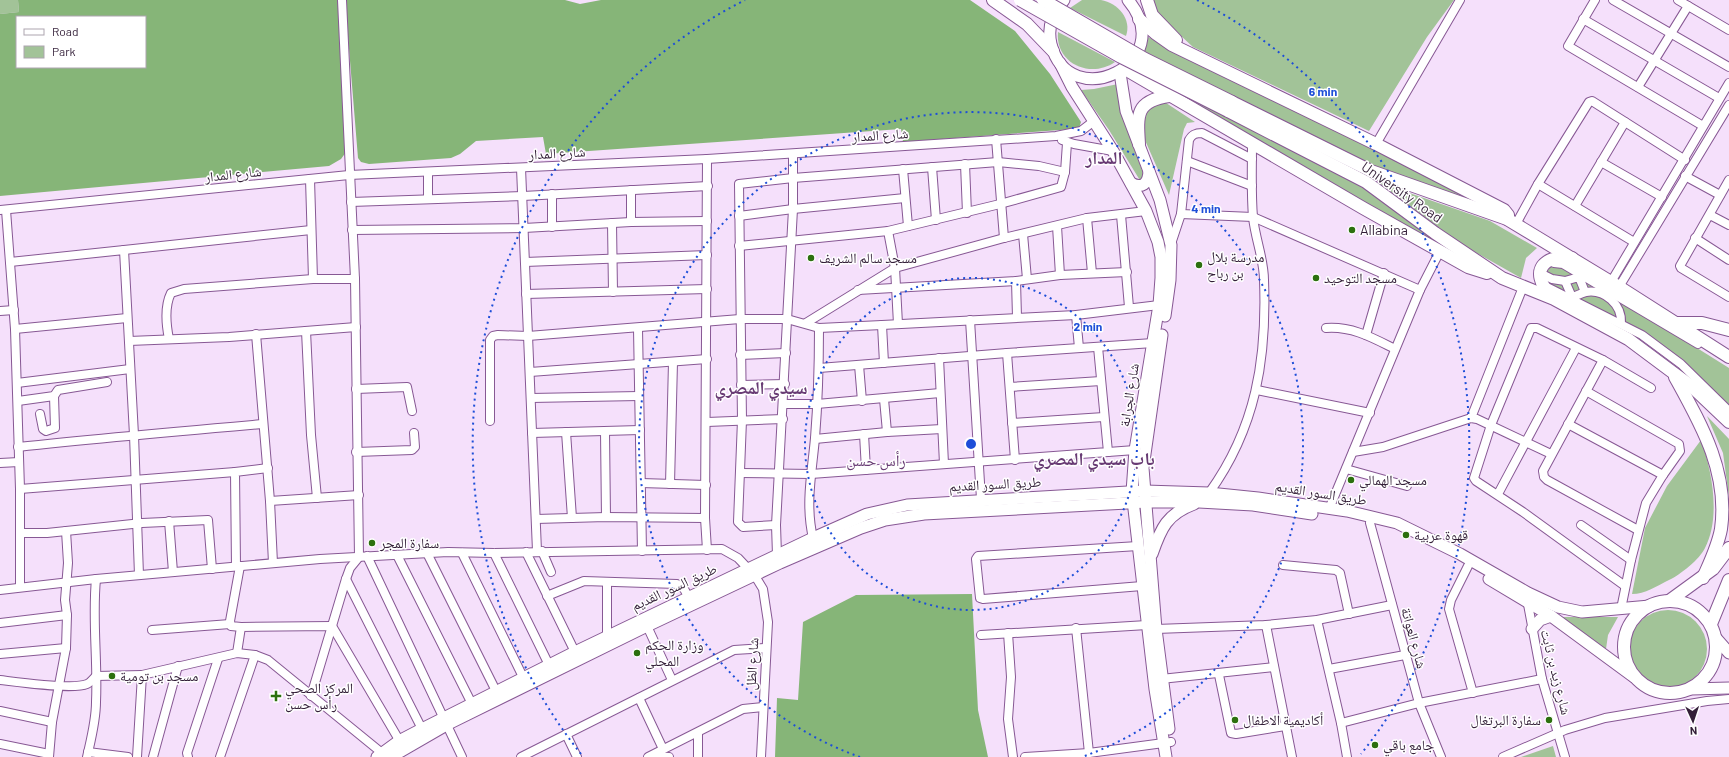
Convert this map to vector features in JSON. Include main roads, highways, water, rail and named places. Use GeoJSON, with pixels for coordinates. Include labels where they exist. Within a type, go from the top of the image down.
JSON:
{"type":"FeatureCollection","features":[{"type":"Feature","properties":{"kind":"highway"},"geometry":{"type":"LineString","coordinates":[[993,0],[1027,24],[1053,51]]}},
{"type":"Feature","properties":{"kind":"highway","name":"University Road"},"geometry":{"type":"LineString","coordinates":[[1020,0],[1121,57],[1371,171],[1511,222],[1615,284],[1729,357]]}},
{"type":"Feature","properties":{"kind":"highway","name":"University Road"},"geometry":{"type":"LineString","coordinates":[[1043,0],[1145,59],[1366,182],[1435,233],[1502,278],[1554,299],[1628,339],[1691,386],[1729,422]]}},
{"type":"Feature","properties":{"kind":"highway"},"geometry":{"type":"LineString","coordinates":[[1147,0],[1149,9],[1163,28],[1202,60]]}},
{"type":"Feature","properties":{"kind":"highway"},"geometry":{"type":"LineString","coordinates":[[1139,19],[1155,34],[1202,60],[1376,144],[1504,210],[1511,222]]}},
{"type":"Feature","properties":{"kind":"highway"},"geometry":{"type":"LineString","coordinates":[[1122,71],[1169,96],[1468,267],[1502,278]]}},
{"type":"Feature","properties":{"kind":"highway"},"geometry":{"type":"LineString","coordinates":[[1139,144],[1138,119],[1143,106],[1155,98],[1169,96]]}},
{"type":"Feature","properties":{"kind":"highway"},"geometry":{"type":"LineString","coordinates":[[1554,299],[1542,285],[1541,274],[1544,265],[1550,260],[1572,258]]}},
{"type":"Feature","properties":{"kind":"highway"},"geometry":{"type":"LineString","coordinates":[[1677,323],[1702,323],[1729,330]]}},
{"type":"Feature","properties":{"kind":"highway"},"geometry":{"type":"LineString","coordinates":[[1674,374],[1706,433],[1717,467],[1721,487],[1721,529],[1703,578]]}},
{"type":"Feature","properties":{"kind":"highway"},"geometry":{"type":"LineString","coordinates":[[1669,601],[1690,606],[1700,612],[1711,624],[1716,638],[1716,653],[1713,666],[1704,680],[1691,689],[1676,693],[1660,693],[1646,687],[1634,677],[1626,662],[1624,646],[1627,630],[1636,616],[1650,606],[1669,601],[1703,578],[1722,559],[1729,548]]}},
{"type":"Feature","properties":{"kind":"highway"},"geometry":{"type":"LineString","coordinates":[[1711,624],[1725,597],[1729,580]]}},
{"type":"Feature","properties":{"kind":"main road"},"geometry":{"type":"LineString","coordinates":[[1053,51],[1049,37],[1051,22],[1057,8],[1064,0]]}},
{"type":"Feature","properties":{"kind":"main road"},"geometry":{"type":"LineString","coordinates":[[1060,63],[1081,77],[1094,79],[1108,78],[1122,71],[1134,58],[1140,46],[1142,32],[1139,19],[1132,3]]}},
{"type":"Feature","properties":{"kind":"main road","name":"شارع الجرابة"},"geometry":{"type":"LineString","coordinates":[[1053,51],[1072,87],[1113,151],[1146,211],[1158,242],[1161,257],[1162,278],[1135,450],[1132,497],[1142,586],[1152,628],[1161,679],[1167,743],[1166,757]]}},
{"type":"Feature","properties":{"kind":"main road","name":"شارع الجرابة"},"geometry":{"type":"LineString","coordinates":[[1122,71],[1126,111],[1166,221],[1171,245],[1170,280],[1144,456],[1152,628],[1167,743],[1174,757]]}},
{"type":"Feature","properties":{"kind":"main road"},"geometry":{"type":"LineString","coordinates":[[1131,183],[1136,186],[1142,186],[1147,183],[1149,172]]}},
{"type":"Feature","properties":{"kind":"main road","name":"طريق السور القديم"},"geometry":{"type":"LineString","coordinates":[[402,745],[422,729],[446,721],[472,704],[523,677],[688,596],[780,563],[861,528],[899,517],[1023,508],[1145,496],[1209,493],[1258,498],[1373,516],[1415,531],[1527,597],[1634,677]]}},
{"type":"Feature","properties":{"kind":"main road","name":"طريق السور القديم"},"geometry":{"type":"LineString","coordinates":[[1145,496],[1199,502],[1253,505],[1370,523],[1415,536],[1527,597],[1568,610],[1582,612],[1650,606]]}},
{"type":"Feature","properties":{"kind":"main road","name":"طريق السور القديم"},"geometry":{"type":"LineString","coordinates":[[383,756],[446,721],[647,626],[752,572],[777,555],[867,514],[887,508],[907,505],[981,499],[1132,497]]}},
{"type":"Feature","properties":{"kind":"main road"},"geometry":{"type":"LineString","coordinates":[[1150,560],[1162,528],[1168,520],[1175,513],[1199,502]]}},
{"type":"Feature","properties":{"kind":"main road"},"geometry":{"type":"LineString","coordinates":[[1532,629],[1540,620],[1551,616]]}},
{"type":"Feature","properties":{"kind":"main road"},"geometry":{"type":"LineString","coordinates":[[1716,638],[1729,653]]}},
{"type":"Feature","properties":{"kind":"main road"},"geometry":{"type":"LineString","coordinates":[[1691,689],[1729,688]]}},
{"type":"Feature","properties":{"kind":"place","name":"Allabina"},"geometry":{"type":"Point","coordinates":[1352,230]}},
{"type":"Feature","properties":{"kind":"place","name":"مسجد سالم الشريف"},"geometry":{"type":"Point","coordinates":[811,258]}},
{"type":"Feature","properties":{"kind":"place","name":"مدرسة بلال بن رباح"},"geometry":{"type":"Point","coordinates":[1199,265]}},
{"type":"Feature","properties":{"kind":"place","name":"مسجد التوحيد"},"geometry":{"type":"Point","coordinates":[1316,278]}},
{"type":"Feature","properties":{"kind":"place","name":"مسجد الهمالي"},"geometry":{"type":"Point","coordinates":[1351,480]}},
{"type":"Feature","properties":{"kind":"place","name":"قهوة عربية"},"geometry":{"type":"Point","coordinates":[1406,535]}},
{"type":"Feature","properties":{"kind":"place","name":"سفارة المجر"},"geometry":{"type":"Point","coordinates":[372,543]}},
{"type":"Feature","properties":{"kind":"place","name":"وزارة الحكم المحلي"},"geometry":{"type":"Point","coordinates":[637,653]}},
{"type":"Feature","properties":{"kind":"place","name":"مسجد بن تومية"},"geometry":{"type":"Point","coordinates":[112,676]}},
{"type":"Feature","properties":{"kind":"place","name":"المركز الصحي رأس حسن"},"geometry":{"type":"Point","coordinates":[276,696]}},
{"type":"Feature","properties":{"kind":"place","name":"أكاديمية الاطفال"},"geometry":{"type":"Point","coordinates":[1235,720]}},
{"type":"Feature","properties":{"kind":"place","name":"سفارة البرتغال"},"geometry":{"type":"Point","coordinates":[1549,720]}},
{"type":"Feature","properties":{"kind":"place","name":"جامع باقي"},"geometry":{"type":"Point","coordinates":[1375,745]}},
{"type":"Feature","properties":{"kind":"district","name":"المدار"},"geometry":{"type":"Point","coordinates":[1104,158]}},
{"type":"Feature","properties":{"kind":"district","name":"سيدي المصري"},"geometry":{"type":"Point","coordinates":[761,388]}},
{"type":"Feature","properties":{"kind":"district","name":"باب سيدي المصري"},"geometry":{"type":"Point","coordinates":[1094,459]}},
{"type":"Feature","properties":{"kind":"district","name":"رأس حسن"},"geometry":{"type":"Point","coordinates":[876,460]}}]}
